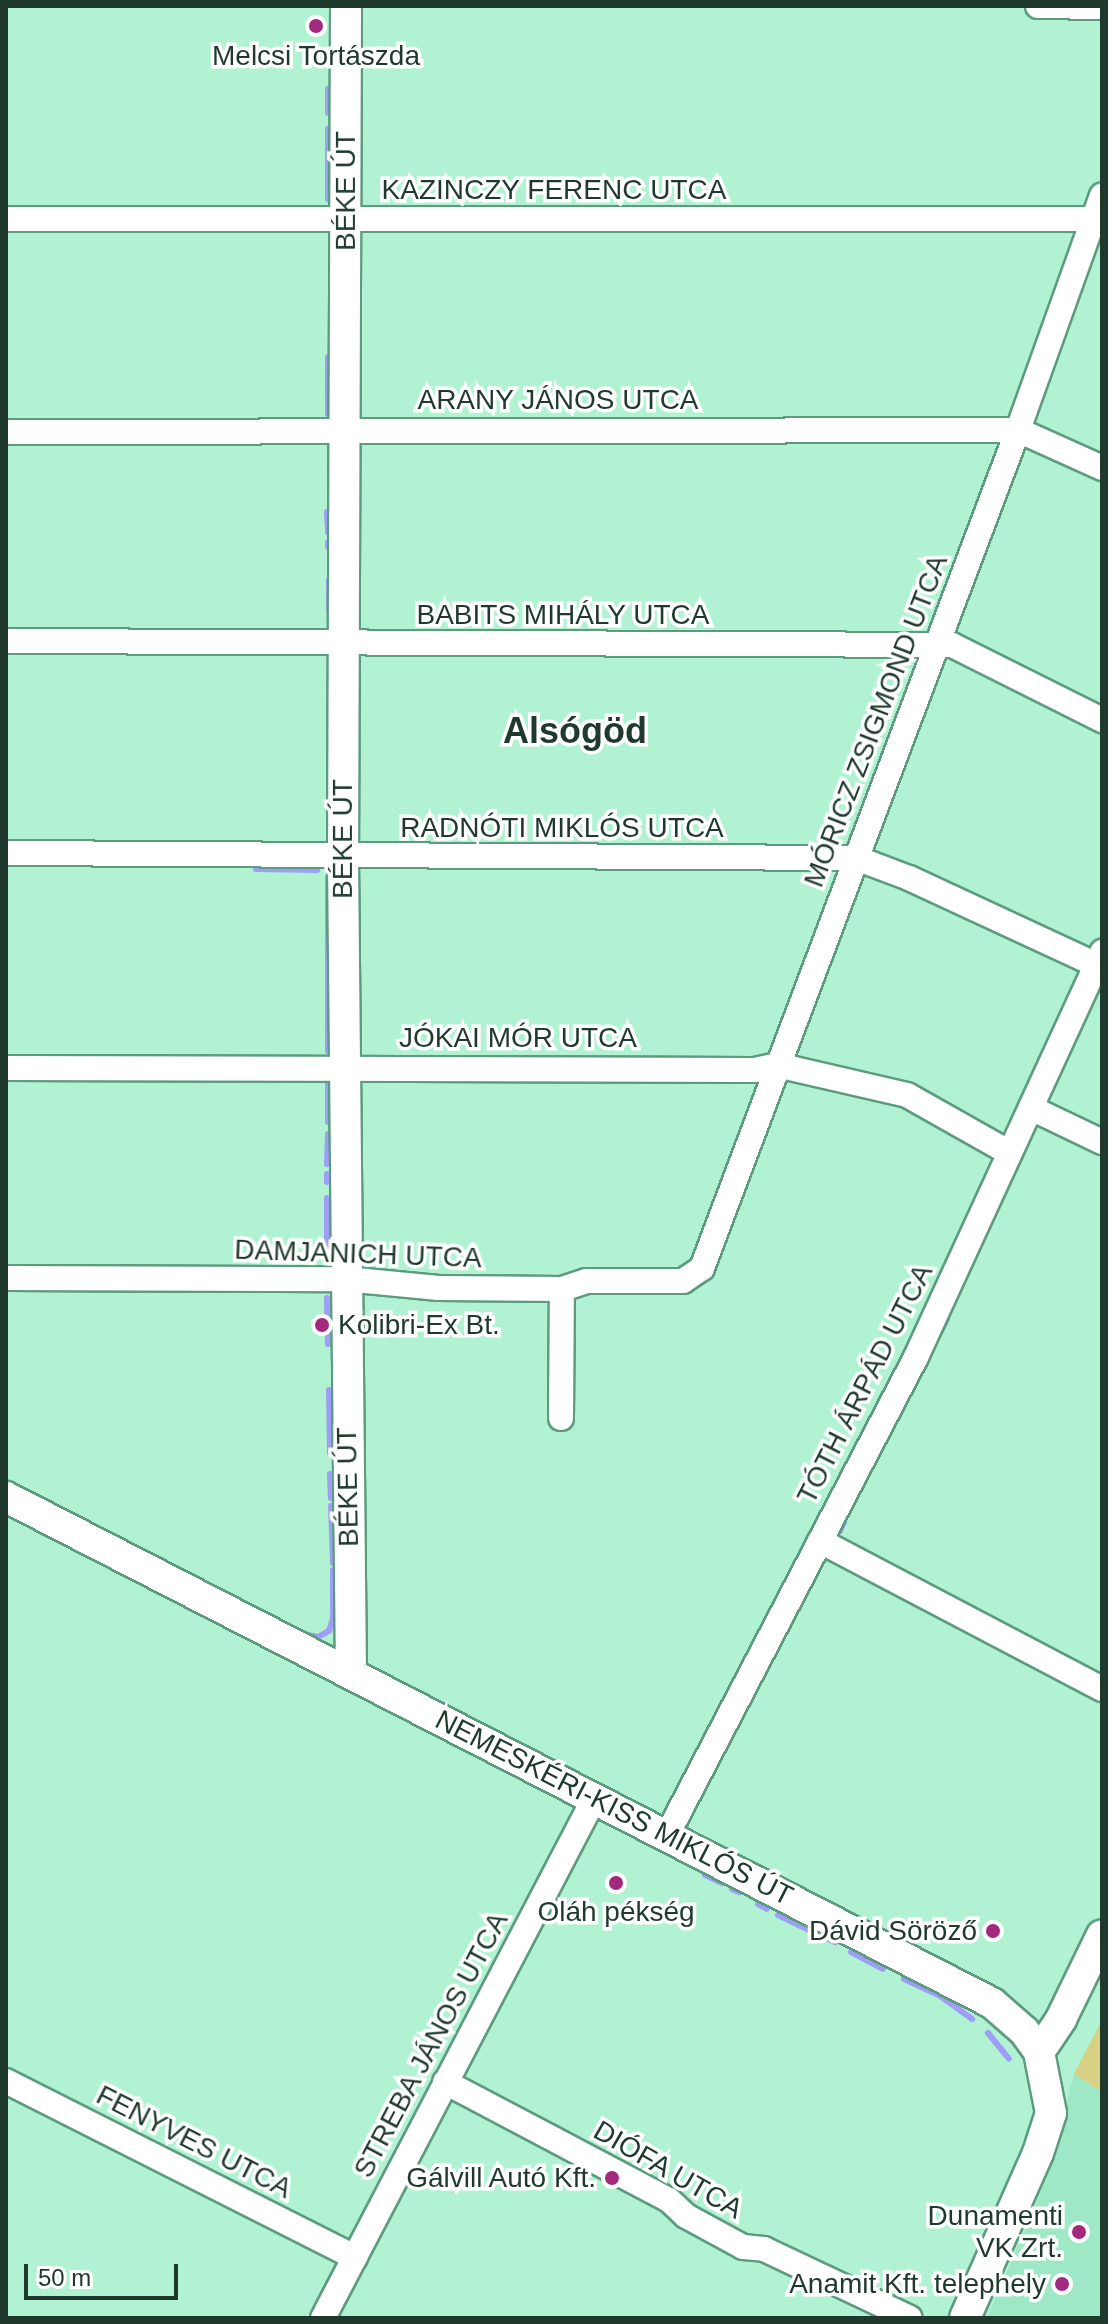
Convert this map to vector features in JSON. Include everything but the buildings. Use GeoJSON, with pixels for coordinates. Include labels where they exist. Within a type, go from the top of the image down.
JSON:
{"type":"FeatureCollection","features":[{"type":"Feature","properties":{"kind":"street","name":"BÉKE ÚT"},"geometry":{"type":"LineString","coordinates":[[346,6],[343,858],[351,1672]]}},
{"type":"Feature","properties":{"kind":"street"},"geometry":{"type":"LineString","coordinates":[[1038,6],[1102,7]]}},
{"type":"Feature","properties":{"kind":"street","name":"KAZINCZY FERENC UTCA"},"geometry":{"type":"LineString","coordinates":[[6,219],[346,221],[1099,212]]}},
{"type":"Feature","properties":{"kind":"street","name":"MÓRICZ ZSIGMOND UTCA"},"geometry":{"type":"LineString","coordinates":[[702,1268],[1099,212]]}},
{"type":"Feature","properties":{"kind":"street","name":"ARANY JÁNOS UTCA"},"geometry":{"type":"LineString","coordinates":[[6,432],[1018,430],[1102,468]]}},
{"type":"Feature","properties":{"kind":"street","name":"BABITS MIHÁLY UTCA"},"geometry":{"type":"LineString","coordinates":[[6,641],[952,645],[1102,720]]}},
{"type":"Feature","properties":{"kind":"street","name":"RADNÓTI MIKLÓS UTCA"},"geometry":{"type":"LineString","coordinates":[[6,853],[343,858],[856,858],[1099,958]]}},
{"type":"Feature","properties":{"kind":"street","name":"TÓTH ÁRPÁD UTCA"},"geometry":{"type":"LineString","coordinates":[[667,1835],[916,1357],[1099,958]]}},
{"type":"Feature","properties":{"kind":"street","name":"JÓKAI MÓR UTCA"},"geometry":{"type":"LineString","coordinates":[[6,1068],[755,1070],[777,1065],[907,1095],[1010,1153]]}},
{"type":"Feature","properties":{"kind":"street"},"geometry":{"type":"LineString","coordinates":[[1031,1108],[1102,1142]]}},
{"type":"Feature","properties":{"kind":"street","name":"DAMJANICH UTCA"},"geometry":{"type":"LineString","coordinates":[[6,1278],[345,1279],[439,1288],[562,1289],[586,1281],[683,1281],[702,1268]]}},
{"type":"Feature","properties":{"kind":"street"},"geometry":{"type":"LineString","coordinates":[[561,1418],[562,1289]]}},
{"type":"Feature","properties":{"kind":"street","name":"NEMESKÉRI-KISS MIKLÓS ÚT"},"geometry":{"type":"LineString","coordinates":[[6,1497],[992,2003],[1024,2031],[1039,2052],[1051,2113],[1038,2153],[965,2318]]}},
{"type":"Feature","properties":{"kind":"street"},"geometry":{"type":"LineString","coordinates":[[820,1541],[1102,1689]]}},
{"type":"Feature","properties":{"kind":"street","name":"STREBA JÁNOS UTCA"},"geometry":{"type":"LineString","coordinates":[[323,2318],[594,1799]]}},
{"type":"Feature","properties":{"kind":"street"},"geometry":{"type":"LineString","coordinates":[[1039,2052],[1061,2019],[1102,1935]]}},
{"type":"Feature","properties":{"kind":"street","name":"FENYVES UTCA"},"geometry":{"type":"LineString","coordinates":[[6,2081],[355,2257]]}},
{"type":"Feature","properties":{"kind":"street","name":"DIÓFA UTCA"},"geometry":{"type":"LineString","coordinates":[[445,2082],[669,2200],[686,2216],[743,2247],[764,2249],[910,2318]]}},
{"type":"Feature","properties":{"kind":"shaded area"},"geometry":{"type":"Polygon","coordinates":[[[1102,2020],[1102,2092],[1074,2074],[1102,2020]]]}},
{"type":"Feature","properties":{"kind":"shaded area"},"geometry":{"type":"Polygon","coordinates":[[[1074,2074],[1102,2092],[1102,2318],[987,2318],[1046,2180],[1074,2074]]]}},
{"type":"Feature","properties":{"kind":"waterway"},"geometry":{"type":"LineString","coordinates":[[328,89],[328,113]]}},
{"type":"Feature","properties":{"kind":"waterway"},"geometry":{"type":"LineString","coordinates":[[328,129],[328,199]]}},
{"type":"Feature","properties":{"kind":"waterway"},"geometry":{"type":"LineString","coordinates":[[328,357],[328,414]]}},
{"type":"Feature","properties":{"kind":"waterway"},"geometry":{"type":"LineString","coordinates":[[327,512],[328,532]]}},
{"type":"Feature","properties":{"kind":"waterway"},"geometry":{"type":"LineString","coordinates":[[328,542],[328,547]]}},
{"type":"Feature","properties":{"kind":"waterway"},"geometry":{"type":"LineString","coordinates":[[329,580],[329,610]]}},
{"type":"Feature","properties":{"kind":"waterway"},"geometry":{"type":"LineString","coordinates":[[256,869],[317,870]]}},
{"type":"Feature","properties":{"kind":"waterway"},"geometry":{"type":"LineString","coordinates":[[328,877],[328,1051]]}},
{"type":"Feature","properties":{"kind":"waterway"},"geometry":{"type":"LineString","coordinates":[[328,1084],[328,1122]]}},
{"type":"Feature","properties":{"kind":"waterway"},"geometry":{"type":"LineString","coordinates":[[327,1164],[328,1134]]}},
{"type":"Feature","properties":{"kind":"waterway"},"geometry":{"type":"LineString","coordinates":[[327,1174],[327,1182]]}},
{"type":"Feature","properties":{"kind":"waterway"},"geometry":{"type":"LineString","coordinates":[[327,1198],[327,1266]]}},
{"type":"Feature","properties":{"kind":"waterway"},"geometry":{"type":"LineString","coordinates":[[327,1298],[328,1344]]}},
{"type":"Feature","properties":{"kind":"waterway"},"geometry":{"type":"LineString","coordinates":[[941,1331],[947,1319]]}},
{"type":"Feature","properties":{"kind":"waterway"},"geometry":{"type":"LineString","coordinates":[[329,1390],[330,1453]]}},
{"type":"Feature","properties":{"kind":"waterway"},"geometry":{"type":"LineString","coordinates":[[330,1474],[331,1498]]}},
{"type":"Feature","properties":{"kind":"waterway"},"geometry":{"type":"LineString","coordinates":[[331,1506],[333,1563]]}},
{"type":"Feature","properties":{"kind":"waterway"},"geometry":{"type":"LineString","coordinates":[[840,1531],[844,1522]]}},
{"type":"Feature","properties":{"kind":"waterway"},"geometry":{"type":"LineString","coordinates":[[304,1634],[318,1637],[329,1631],[333,1619],[333,1570]]}},
{"type":"Feature","properties":{"kind":"waterway"},"geometry":{"type":"LineString","coordinates":[[705,1875],[722,1883]]}},
{"type":"Feature","properties":{"kind":"waterway"},"geometry":{"type":"LineString","coordinates":[[732,1889],[739,1892]]}},
{"type":"Feature","properties":{"kind":"waterway"},"geometry":{"type":"LineString","coordinates":[[758,1904],[767,1909]]}},
{"type":"Feature","properties":{"kind":"waterway"},"geometry":{"type":"LineString","coordinates":[[778,1915],[809,1930]]}},
{"type":"Feature","properties":{"kind":"waterway"},"geometry":{"type":"LineString","coordinates":[[820,1935],[835,1942]]}},
{"type":"Feature","properties":{"kind":"waterway"},"geometry":{"type":"LineString","coordinates":[[851,1952],[883,1969]]}},
{"type":"Feature","properties":{"kind":"waterway"},"geometry":{"type":"LineString","coordinates":[[904,1979],[939,1995],[972,2019]]}},
{"type":"Feature","properties":{"kind":"waterway"},"geometry":{"type":"LineString","coordinates":[[988,2033],[1009,2059]]}},
{"type":"Feature","properties":{"kind":"place","name":"Melcsi Tortászda"},"geometry":{"type":"Point","coordinates":[316,26]}},
{"type":"Feature","properties":{"kind":"place","name":"Kolibri-Ex Bt."},"geometry":{"type":"Point","coordinates":[322,1325]}},
{"type":"Feature","properties":{"kind":"place","name":"Oláh pékség"},"geometry":{"type":"Point","coordinates":[616,1883]}},
{"type":"Feature","properties":{"kind":"place","name":"Dávid Söröző"},"geometry":{"type":"Point","coordinates":[993,1931]}},
{"type":"Feature","properties":{"kind":"place","name":"Gálvill Autó Kft."},"geometry":{"type":"Point","coordinates":[612,2178]}},
{"type":"Feature","properties":{"kind":"place","name":"Dunamenti VK Zrt."},"geometry":{"type":"Point","coordinates":[1079,2232]}},
{"type":"Feature","properties":{"kind":"place","name":"Anamit Kft. telephely"},"geometry":{"type":"Point","coordinates":[1062,2284]}},
{"type":"Feature","properties":{"kind":"district","name":"Alsógöd"},"geometry":{"type":"Point","coordinates":[575,731]}}]}
